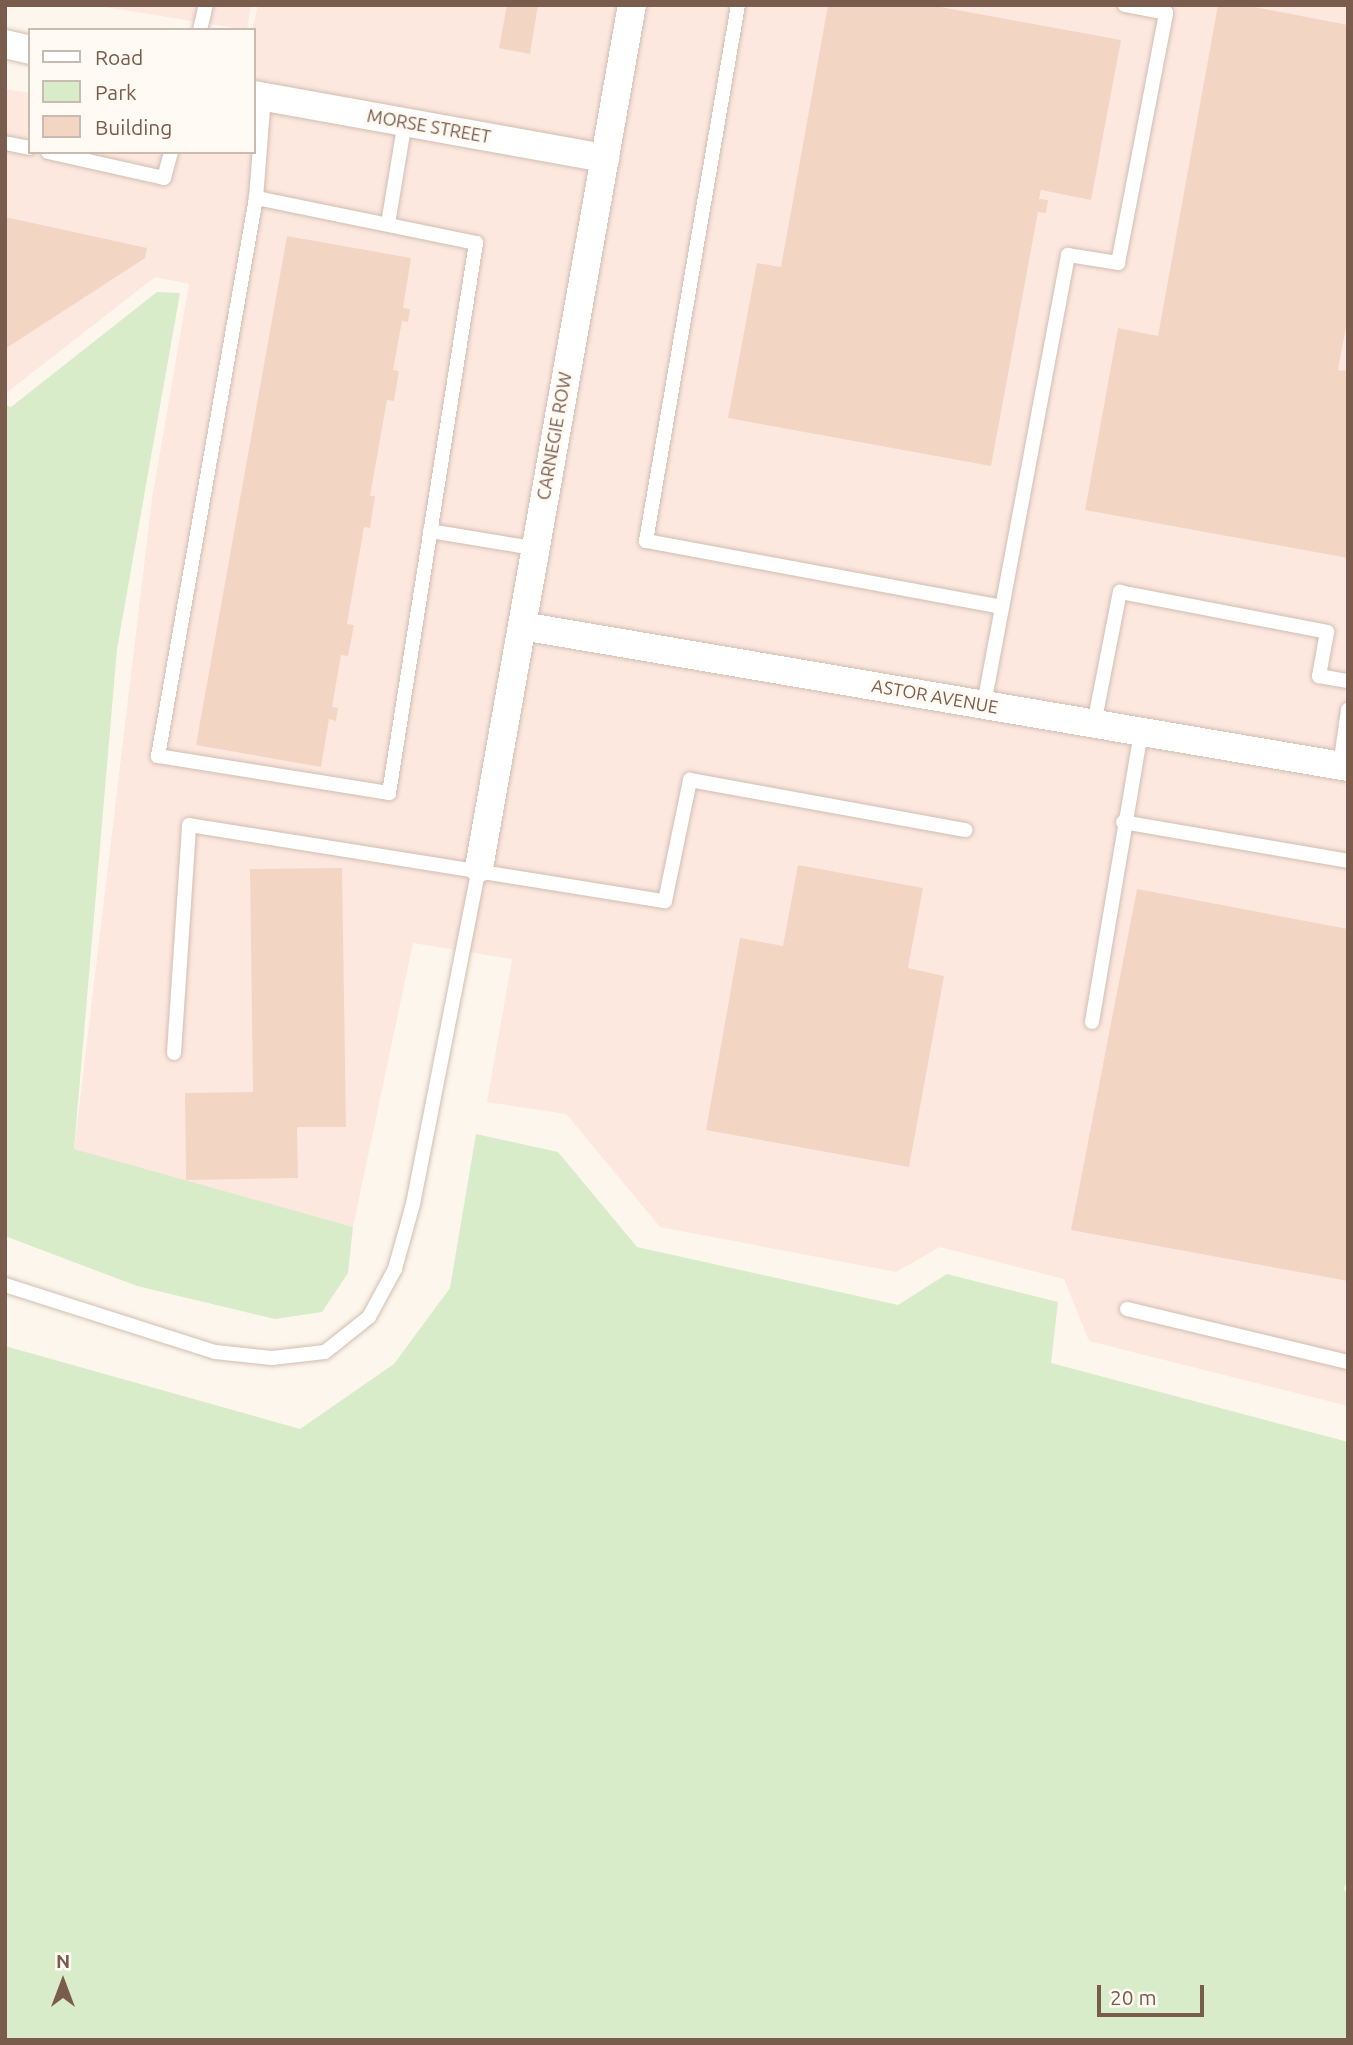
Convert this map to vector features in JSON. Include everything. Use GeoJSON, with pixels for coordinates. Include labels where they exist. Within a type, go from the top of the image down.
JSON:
{"type":"FeatureCollection","features":[{"type":"Feature","properties":{"kind":"street","name":"CARNEGIE ROW"},"geometry":{"type":"LineString","coordinates":[[480,868],[533,548],[632,5]]}},
{"type":"Feature","properties":{"kind":"street"},"geometry":{"type":"LineString","coordinates":[[5,44],[28,50]]}},
{"type":"Feature","properties":{"kind":"street","name":"MORSE STREET"},"geometry":{"type":"LineString","coordinates":[[259,95],[605,158]]}},
{"type":"Feature","properties":{"kind":"street","name":"ASTOR AVENUE"},"geometry":{"type":"LineString","coordinates":[[522,626],[1344,767]]}},
{"type":"Feature","properties":{"kind":"lane"},"geometry":{"type":"LineString","coordinates":[[200,28],[205,5]]}},
{"type":"Feature","properties":{"kind":"lane"},"geometry":{"type":"LineString","coordinates":[[738,5],[646,541],[1002,607]]}},
{"type":"Feature","properties":{"kind":"lane"},"geometry":{"type":"LineString","coordinates":[[984,704],[1068,255],[1118,263],[1166,13],[1125,5]]}},
{"type":"Feature","properties":{"kind":"lane"},"geometry":{"type":"LineString","coordinates":[[256,198],[476,243],[389,793],[158,756],[256,198],[259,95]]}},
{"type":"Feature","properties":{"kind":"lane"},"geometry":{"type":"LineString","coordinates":[[388,225],[405,121]]}},
{"type":"Feature","properties":{"kind":"lane"},"geometry":{"type":"LineString","coordinates":[[5,143],[28,148]]}},
{"type":"Feature","properties":{"kind":"lane"},"geometry":{"type":"LineString","coordinates":[[57,154],[164,178],[170,154]]}},
{"type":"Feature","properties":{"kind":"lane"},"geometry":{"type":"LineString","coordinates":[[430,531],[533,548]]}},
{"type":"Feature","properties":{"kind":"lane"},"geometry":{"type":"LineString","coordinates":[[1094,724],[1120,592],[1326,632],[1319,676],[1348,681]]}},
{"type":"Feature","properties":{"kind":"lane"},"geometry":{"type":"LineString","coordinates":[[1344,767],[1348,710]]}},
{"type":"Feature","properties":{"kind":"lane"},"geometry":{"type":"LineString","coordinates":[[1092,1022],[1123,822],[1141,732]]}},
{"type":"Feature","properties":{"kind":"lane"},"geometry":{"type":"LineString","coordinates":[[174,1053],[189,824],[480,868],[665,901],[690,780],[965,830]]}},
{"type":"Feature","properties":{"kind":"lane"},"geometry":{"type":"LineString","coordinates":[[1123,822],[1348,861]]}},
{"type":"Feature","properties":{"kind":"lane"},"geometry":{"type":"LineString","coordinates":[[5,1285],[215,1352],[272,1358],[325,1352],[369,1317],[395,1269],[413,1205],[480,868]]}},
{"type":"Feature","properties":{"kind":"lane"},"geometry":{"type":"LineString","coordinates":[[1127,1309],[1348,1362]]}},
{"type":"Feature","properties":{"kind":"shaded area"},"geometry":{"type":"Polygon","coordinates":[[[93,5],[251,5],[247,28],[93,5]]]}},
{"type":"Feature","properties":{"kind":"shaded area"},"geometry":{"type":"Polygon","coordinates":[[[258,5],[1348,5],[1348,1406],[1089,1341],[1064,1279],[940,1247],[896,1272],[660,1227],[566,1114],[487,1102],[512,959],[413,943],[353,1227],[74,1150],[152,499],[189,284],[155,277],[5,394],[5,89],[28,93],[28,154],[256,154],[256,28],[252,28],[258,5]]]}},
{"type":"Feature","properties":{"kind":"green space"},"geometry":{"type":"Polygon","coordinates":[[[157,292],[180,293],[117,649],[74,1149],[353,1227],[348,1273],[322,1312],[275,1319],[137,1286],[5,1236],[5,405],[11,407],[157,292]]]}},
{"type":"Feature","properties":{"kind":"green space"},"geometry":{"type":"Polygon","coordinates":[[[476,1134],[558,1152],[637,1247],[898,1305],[947,1274],[1058,1302],[1051,1363],[1348,1442],[1348,1878],[1344,1888],[1348,1899],[1348,2040],[5,2040],[5,1346],[300,1429],[394,1364],[450,1288],[476,1134]]]}},
{"type":"Feature","properties":{"kind":"building"},"geometry":{"type":"Polygon","coordinates":[[[507,5],[538,5],[530,54],[499,48],[507,5]]]}},
{"type":"Feature","properties":{"kind":"building"},"geometry":{"type":"Polygon","coordinates":[[[828,5],[930,5],[1121,40],[1091,200],[1041,190],[1039,199],[1048,200],[1046,213],[1038,212],[991,466],[728,418],[757,263],[781,267],[828,5]]]}},
{"type":"Feature","properties":{"kind":"building"},"geometry":{"type":"Polygon","coordinates":[[[1218,5],[1244,5],[1348,25],[1348,316],[1338,370],[1348,371],[1348,558],[1085,510],[1118,328],[1158,336],[1218,5]]]}},
{"type":"Feature","properties":{"kind":"building"},"geometry":{"type":"Polygon","coordinates":[[[5,217],[147,248],[145,258],[5,349],[5,217]]]}},
{"type":"Feature","properties":{"kind":"building"},"geometry":{"type":"Polygon","coordinates":[[[287,236],[411,258],[403,308],[410,309],[408,322],[402,321],[393,370],[399,371],[394,401],[387,400],[370,496],[375,496],[370,528],[364,527],[347,624],[354,625],[348,656],[341,655],[332,707],[338,708],[336,721],[329,719],[321,767],[196,745],[287,236]]]}},
{"type":"Feature","properties":{"kind":"building"},"geometry":{"type":"Polygon","coordinates":[[[798,865],[923,888],[908,968],[944,976],[909,1167],[706,1130],[740,938],[783,946],[798,865]]]}},
{"type":"Feature","properties":{"kind":"building"},"geometry":{"type":"Polygon","coordinates":[[[342,868],[346,1127],[297,1127],[298,1178],[186,1180],[185,1093],[253,1092],[250,869],[342,868]]]}},
{"type":"Feature","properties":{"kind":"building"},"geometry":{"type":"Polygon","coordinates":[[[1137,889],[1348,929],[1348,1281],[1071,1230],[1137,889]]]}}]}
